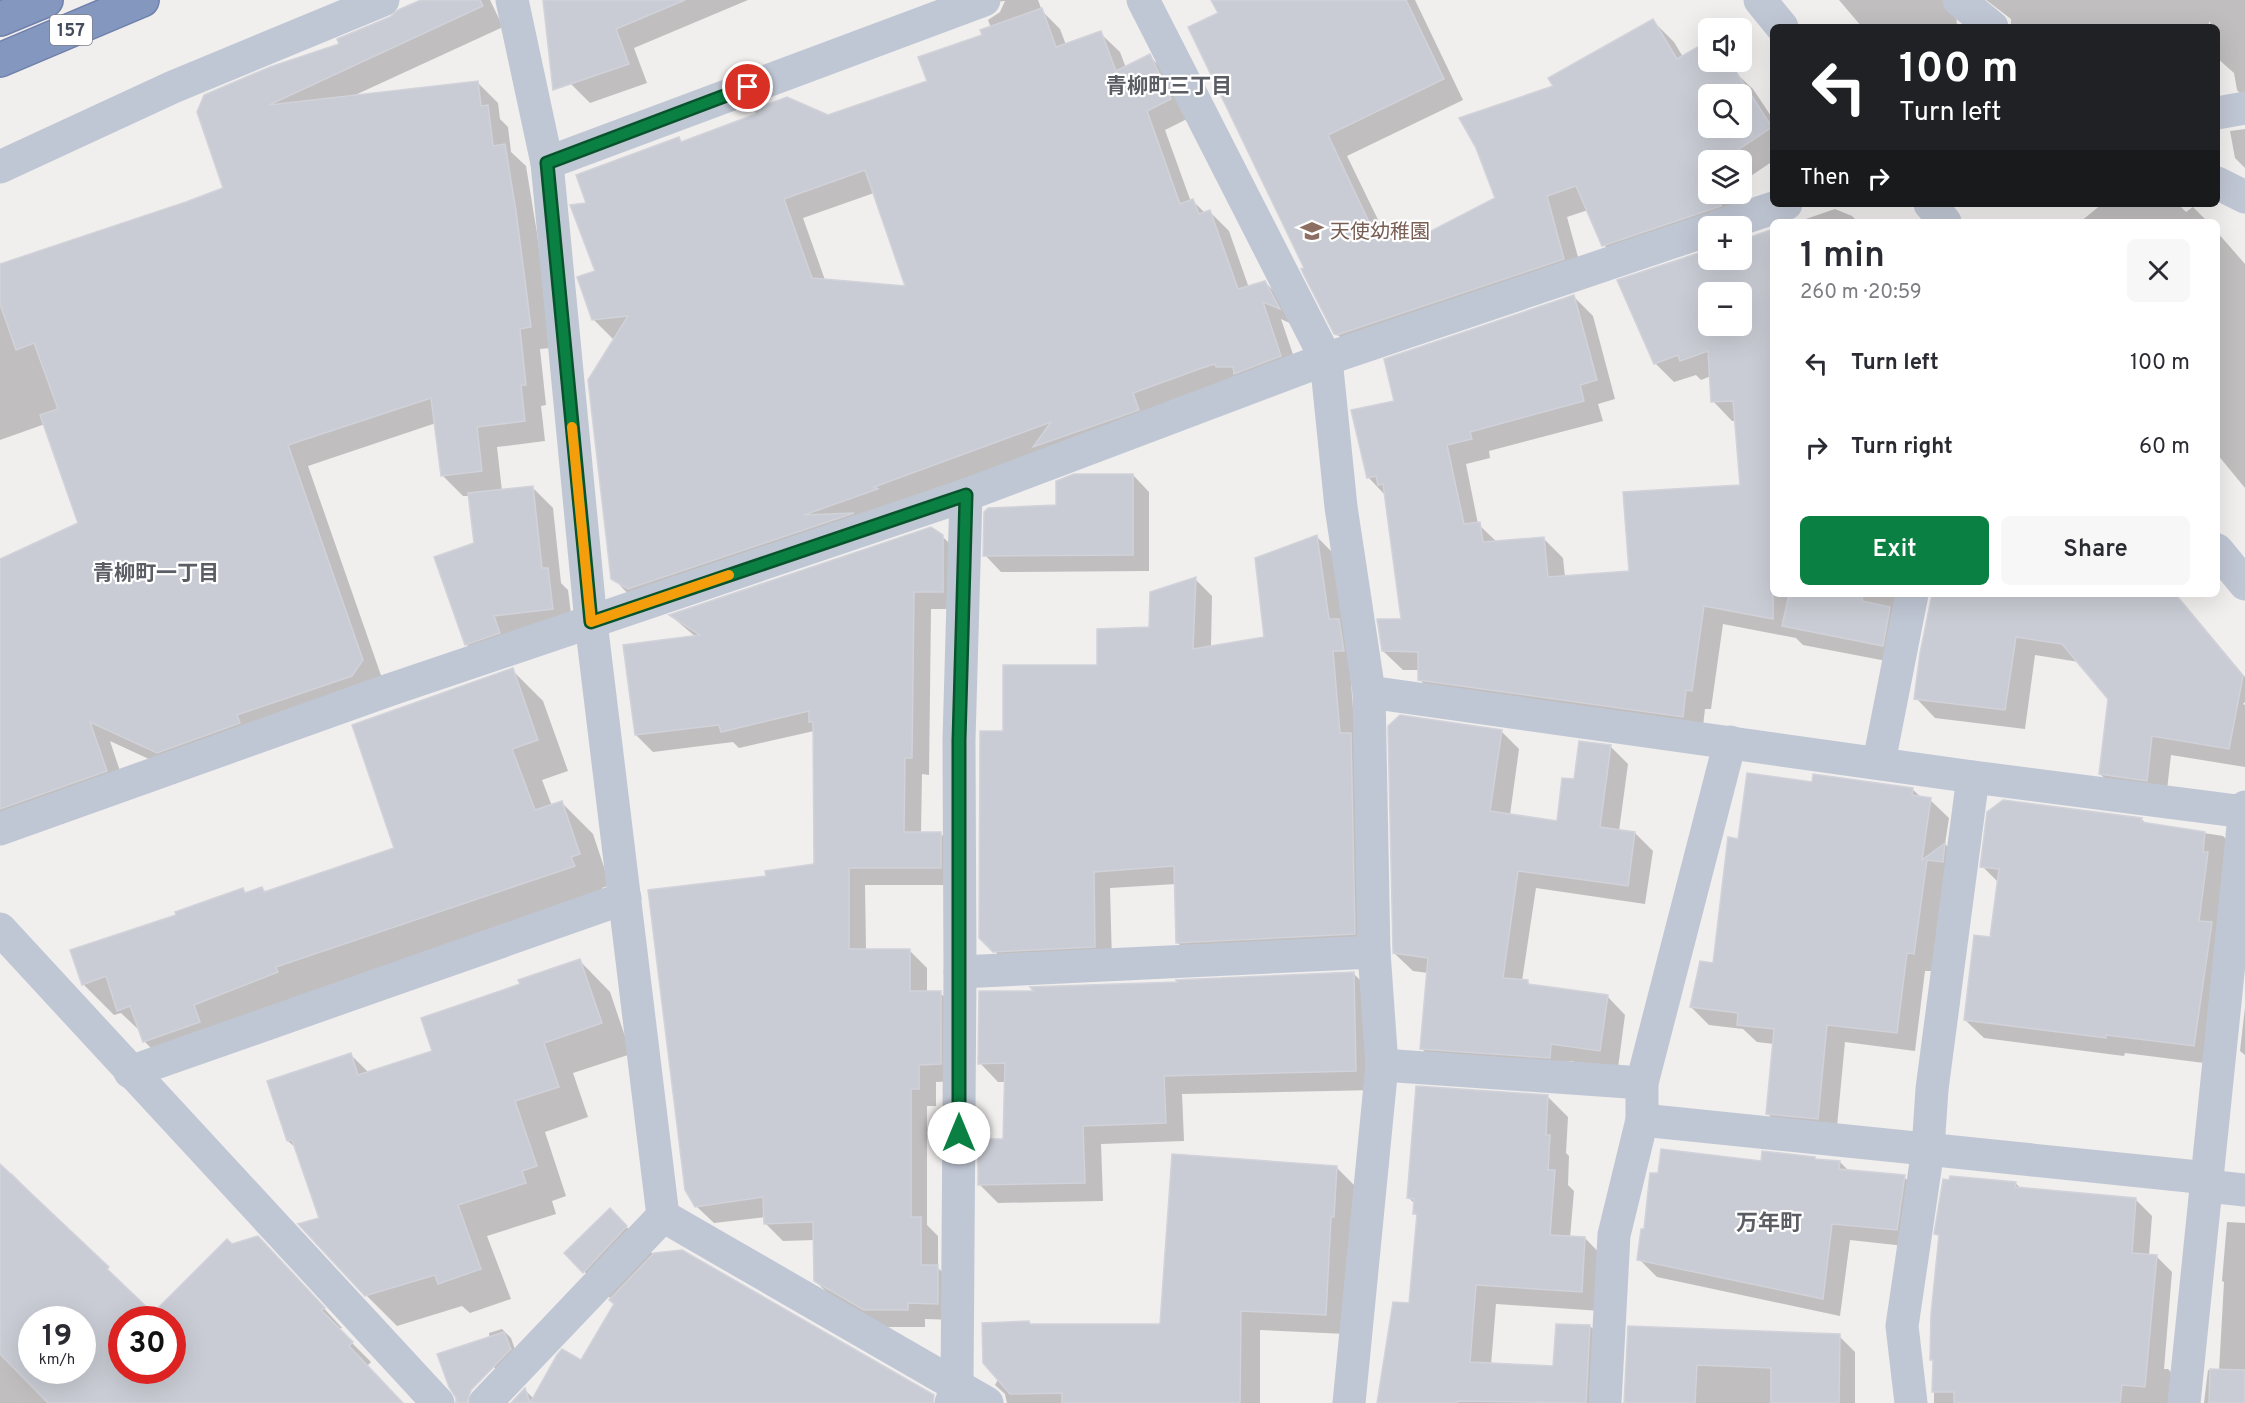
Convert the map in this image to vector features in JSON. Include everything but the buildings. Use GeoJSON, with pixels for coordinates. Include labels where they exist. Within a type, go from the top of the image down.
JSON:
{"type":"FeatureCollection","features":[{"type":"Feature","properties":{"kind":"highway","name":"157"},"geometry":{"type":"LineString","coordinates":[[0,20],[46,0]]}},
{"type":"Feature","properties":{"kind":"highway","name":"157"},"geometry":{"type":"LineString","coordinates":[[0,60],[142,0]]}},
{"type":"Feature","properties":{"kind":"street"},"geometry":{"type":"LineString","coordinates":[[0,167],[173,87],[383,0]]}},
{"type":"Feature","properties":{"kind":"street"},"geometry":{"type":"LineString","coordinates":[[512,0],[547,163],[591,622],[663,1216]]}},
{"type":"Feature","properties":{"kind":"street"},"geometry":{"type":"LineString","coordinates":[[547,163],[984,0]]}},
{"type":"Feature","properties":{"kind":"street"},"geometry":{"type":"LineString","coordinates":[[1143,0],[1326,359],[1341,507],[1369,692],[1374,952],[1382,1065],[1349,1403]]}},
{"type":"Feature","properties":{"kind":"street"},"geometry":{"type":"LineString","coordinates":[[1760,0],[1780,24]]}},
{"type":"Feature","properties":{"kind":"street"},"geometry":{"type":"LineString","coordinates":[[1959,0],[1988,24]]}},
{"type":"Feature","properties":{"kind":"street"},"geometry":{"type":"LineString","coordinates":[[2220,112],[2245,108]]}},
{"type":"Feature","properties":{"kind":"street"},"geometry":{"type":"LineString","coordinates":[[2220,184],[2245,197]]}},
{"type":"Feature","properties":{"kind":"street"},"geometry":{"type":"LineString","coordinates":[[1749,216],[1777,207]]}},
{"type":"Feature","properties":{"kind":"street"},"geometry":{"type":"LineString","coordinates":[[1932,207],[1942,219]]}},
{"type":"Feature","properties":{"kind":"street"},"geometry":{"type":"LineString","coordinates":[[0,829],[389,690],[966,495],[1326,359],[1698,233]]}},
{"type":"Feature","properties":{"kind":"street"},"geometry":{"type":"LineString","coordinates":[[954,1394],[960,972],[959,740],[966,495]]}},
{"type":"Feature","properties":{"kind":"street"},"geometry":{"type":"LineString","coordinates":[[2220,554],[2245,584]]}},
{"type":"Feature","properties":{"kind":"street"},"geometry":{"type":"LineString","coordinates":[[1879,762],[1911,597]]}},
{"type":"Feature","properties":{"kind":"street"},"geometry":{"type":"LineString","coordinates":[[1369,692],[1973,777],[2244,812]]}},
{"type":"Feature","properties":{"kind":"street"},"geometry":{"type":"LineString","coordinates":[[1605,1403],[1614,1235],[1642,1120],[1642,1083],[1730,742]]}},
{"type":"Feature","properties":{"kind":"street"},"geometry":{"type":"LineString","coordinates":[[1911,1403],[1902,1326],[1928,1149],[1932,1089],[1973,777]]}},
{"type":"Feature","properties":{"kind":"street"},"geometry":{"type":"LineString","coordinates":[[2184,1403],[2245,807]]}},
{"type":"Feature","properties":{"kind":"street"},"geometry":{"type":"LineString","coordinates":[[130,1072],[626,898]]}},
{"type":"Feature","properties":{"kind":"street"},"geometry":{"type":"LineString","coordinates":[[0,929],[438,1403]]}},
{"type":"Feature","properties":{"kind":"street"},"geometry":{"type":"LineString","coordinates":[[960,972],[1374,952]]}},
{"type":"Feature","properties":{"kind":"street"},"geometry":{"type":"LineString","coordinates":[[1382,1065],[1642,1083]]}},
{"type":"Feature","properties":{"kind":"street"},"geometry":{"type":"LineString","coordinates":[[1642,1120],[1928,1149],[2208,1182],[2245,1190]]}},
{"type":"Feature","properties":{"kind":"street"},"geometry":{"type":"LineString","coordinates":[[663,1216],[954,1394],[987,1403]]}},
{"type":"Feature","properties":{"kind":"street"},"geometry":{"type":"LineString","coordinates":[[485,1403],[663,1216]]}},
{"type":"Feature","properties":{"kind":"slow traffic"},"geometry":{"type":"LineString","coordinates":[[572,427],[591,622],[729,575]]}},
{"type":"Feature","properties":{"kind":"place","name":"天使幼稚園"},"geometry":{"type":"Point","coordinates":[1312,231]}},
{"type":"Feature","properties":{"kind":"district","name":"青柳町三丁目"},"geometry":{"type":"Point","coordinates":[1169,86]}},
{"type":"Feature","properties":{"kind":"district","name":"青柳町一丁目"},"geometry":{"type":"Point","coordinates":[156,573]}},
{"type":"Feature","properties":{"kind":"district","name":"万年町"},"geometry":{"type":"Point","coordinates":[1769,1222]}},
{"type":"Feature","properties":{"kind":"route"},"geometry":{"type":"LineString","coordinates":[[748,87],[547,163],[591,622],[966,495],[959,740],[959,1133]]}}]}
